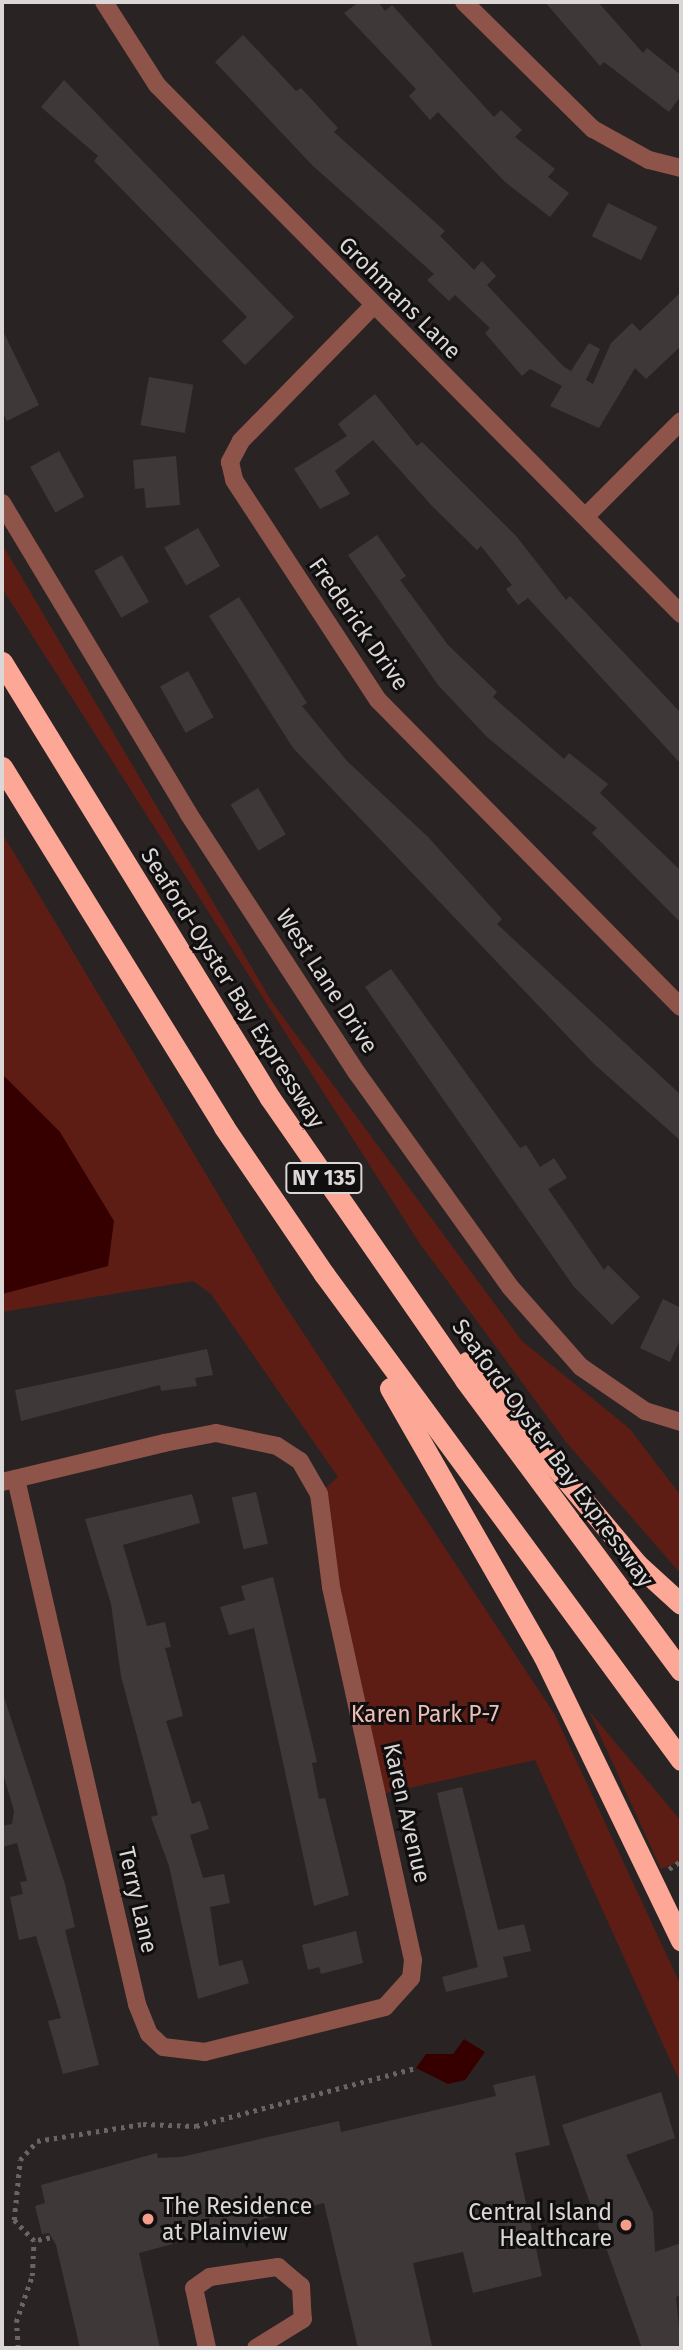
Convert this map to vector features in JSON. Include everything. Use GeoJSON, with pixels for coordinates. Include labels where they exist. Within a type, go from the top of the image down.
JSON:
{"type":"FeatureCollection","features":[{"type":"Feature","properties":{"kind":"highway","name":"Seaford-Oyster Bay Expressway"},"geometry":{"type":"LineString","coordinates":[[2,662],[192,975],[369,1243],[681,1671]]}},
{"type":"Feature","properties":{"kind":"highway","name":"NY 135"},"geometry":{"type":"LineString","coordinates":[[2,767],[211,1107],[324,1274],[681,1760]]}},
{"type":"Feature","properties":{"kind":"highway"},"geometry":{"type":"LineString","coordinates":[[369,1243],[637,1564],[681,1604]]}},
{"type":"Feature","properties":{"kind":"highway"},"geometry":{"type":"LineString","coordinates":[[324,1274],[544,1657],[681,1941]]}},
{"type":"Feature","properties":{"kind":"street","name":"Grohmans Lane"},"geometry":{"type":"LineString","coordinates":[[104,2],[157,85],[681,614]]}},
{"type":"Feature","properties":{"kind":"street"},"geometry":{"type":"LineString","coordinates":[[464,2],[593,129],[649,160],[681,168]]}},
{"type":"Feature","properties":{"kind":"street","name":"Frederick Drive"},"geometry":{"type":"LineString","coordinates":[[373,306],[242,441],[230,462],[234,480],[378,700],[681,1007]]}},
{"type":"Feature","properties":{"kind":"street"},"geometry":{"type":"LineString","coordinates":[[586,516],[681,421]]}},
{"type":"Feature","properties":{"kind":"street","name":"West Lane Drive"},"geometry":{"type":"LineString","coordinates":[[2,503],[196,825],[357,1073],[511,1288],[581,1367],[645,1410],[681,1422]]}},
{"type":"Feature","properties":{"kind":"street","name":"Karen Avenue"},"geometry":{"type":"LineString","coordinates":[[9,1480],[216,1433],[277,1446],[308,1472],[319,1494],[331,1587],[413,1960]]}},
{"type":"Feature","properties":{"kind":"street","name":"Terry Lane"},"geometry":{"type":"LineString","coordinates":[[9,1480],[137,2004],[149,2034],[163,2047],[205,2052],[362,2016],[402,1993],[413,1960]]}},
{"type":"Feature","properties":{"kind":"street"},"geometry":{"type":"LineString","coordinates":[[207,2348],[194,2288],[210,2277],[278,2267],[301,2286],[303,2319],[256,2348]]}},
{"type":"Feature","properties":{"kind":"path"},"geometry":{"type":"LineString","coordinates":[[18,2348],[16,2322],[32,2276],[34,2241],[14,2220],[20,2160],[37,2141],[143,2124],[196,2126],[416,2068]]}},
{"type":"Feature","properties":{"kind":"path"},"geometry":{"type":"LineString","coordinates":[[34,2241],[50,2238]]}},
{"type":"Feature","properties":{"kind":"green space"},"geometry":{"type":"Polygon","coordinates":[[[2,544],[272,1002],[522,1341],[630,1429],[681,1496],[681,1574],[566,1442],[418,1241],[2,588],[2,544]]]}},
{"type":"Feature","properties":{"kind":"green space","name":"Karen Park P-7"},"geometry":{"type":"Polygon","coordinates":[[[2,833],[277,1293],[555,1715],[681,1986],[681,2084],[535,1760],[378,1795],[319,1494],[338,1477],[211,1294],[193,1281],[2,1312],[2,1294],[108,1266],[60,1132],[2,1074],[2,833]]]}},
{"type":"Feature","properties":{"kind":"green space"},"geometry":{"type":"Polygon","coordinates":[[[589,1711],[681,1821],[681,1861],[661,1869],[589,1711]]]}},
{"type":"Feature","properties":{"kind":"shaded area"},"geometry":{"type":"Polygon","coordinates":[[[2,1074],[60,1132],[114,1221],[108,1266],[2,1294],[2,1074]]]}},
{"type":"Feature","properties":{"kind":"shaded area"},"geometry":{"type":"Polygon","coordinates":[[[464,2039],[485,2052],[465,2080],[448,2084],[416,2068],[426,2054],[453,2054],[464,2039]]]}},
{"type":"Feature","properties":{"kind":"building"},"geometry":{"type":"Polygon","coordinates":[[[359,2],[378,2],[385,11],[392,5],[494,117],[501,110],[522,130],[515,137],[555,169],[548,177],[569,193],[550,217],[504,181],[438,112],[430,120],[409,96],[416,89],[344,13],[359,2]]]}},
{"type":"Feature","properties":{"kind":"building"},"geometry":{"type":"Polygon","coordinates":[[[545,2],[598,2],[643,53],[647,48],[681,75],[681,96],[669,112],[604,62],[600,66],[545,2]]]}},
{"type":"Feature","properties":{"kind":"building"},"geometry":{"type":"Polygon","coordinates":[[[243,35],[296,91],[301,88],[338,128],[334,132],[445,231],[440,236],[474,270],[482,261],[496,276],[487,285],[563,366],[571,371],[589,343],[600,349],[586,380],[593,384],[611,343],[632,323],[640,331],[681,292],[681,346],[646,379],[635,368],[599,428],[550,406],[562,386],[530,369],[522,376],[485,333],[490,328],[455,295],[449,301],[427,280],[434,274],[312,165],[215,62],[243,35]]]}},
{"type":"Feature","properties":{"kind":"building"},"geometry":{"type":"Polygon","coordinates":[[[64,80],[294,317],[245,365],[222,341],[247,317],[94,161],[98,156],[41,107],[64,80]]]}},
{"type":"Feature","properties":{"kind":"building"},"geometry":{"type":"Polygon","coordinates":[[[608,203],[657,227],[641,260],[592,236],[608,203]]]}},
{"type":"Feature","properties":{"kind":"building"},"geometry":{"type":"Polygon","coordinates":[[[2,329],[39,405],[7,421],[2,411],[2,329]]]}},
{"type":"Feature","properties":{"kind":"building"},"geometry":{"type":"Polygon","coordinates":[[[149,377],[193,385],[185,433],[140,425],[149,377]]]}},
{"type":"Feature","properties":{"kind":"building"},"geometry":{"type":"Polygon","coordinates":[[[375,394],[417,446],[422,442],[517,537],[566,600],[570,596],[681,713],[681,764],[528,598],[518,605],[506,589],[512,585],[481,546],[477,550],[433,507],[373,440],[335,471],[350,494],[320,509],[294,469],[347,436],[338,424],[375,394]]]}},
{"type":"Feature","properties":{"kind":"building"},"geometry":{"type":"Polygon","coordinates":[[[59,451],[84,496],[55,512],[30,467],[59,451]]]}},
{"type":"Feature","properties":{"kind":"building"},"geometry":{"type":"Polygon","coordinates":[[[176,456],[180,505],[146,508],[144,488],[135,489],[133,460],[176,456]]]}},
{"type":"Feature","properties":{"kind":"building"},"geometry":{"type":"Polygon","coordinates":[[[198,528],[220,566],[186,586],[164,548],[198,528]]]}},
{"type":"Feature","properties":{"kind":"building"},"geometry":{"type":"Polygon","coordinates":[[[377,535],[406,576],[400,580],[448,645],[497,692],[493,697],[564,759],[569,753],[608,784],[600,793],[681,871],[681,923],[592,833],[597,828],[487,737],[438,685],[348,555],[377,535]]]}},
{"type":"Feature","properties":{"kind":"building"},"geometry":{"type":"Polygon","coordinates":[[[122,555],[149,602],[121,618],[94,571],[122,555]]]}},
{"type":"Feature","properties":{"kind":"building"},"geometry":{"type":"Polygon","coordinates":[[[239,597],[307,703],[302,706],[347,761],[428,837],[502,919],[497,924],[681,1095],[681,1141],[594,1064],[293,748],[209,616],[239,597]]]}},
{"type":"Feature","properties":{"kind":"building"},"geometry":{"type":"Polygon","coordinates":[[[188,671],[214,717],[186,733],[160,687],[188,671]]]}},
{"type":"Feature","properties":{"kind":"building"},"geometry":{"type":"Polygon","coordinates":[[[258,788],[286,834],[258,851],[231,804],[258,788]]]}},
{"type":"Feature","properties":{"kind":"building"},"geometry":{"type":"Polygon","coordinates":[[[391,969],[520,1148],[526,1145],[540,1167],[554,1158],[567,1178],[548,1189],[604,1270],[608,1265],[640,1297],[612,1325],[574,1287],[365,987],[391,969]]]}},
{"type":"Feature","properties":{"kind":"building"},"geometry":{"type":"Polygon","coordinates":[[[663,1299],[681,1308],[681,1338],[670,1362],[640,1348],[663,1299]]]}},
{"type":"Feature","properties":{"kind":"building"},"geometry":{"type":"Polygon","coordinates":[[[207,1349],[213,1375],[195,1378],[197,1386],[161,1391],[160,1385],[21,1421],[15,1390],[207,1349]]]}},
{"type":"Feature","properties":{"kind":"building"},"geometry":{"type":"Polygon","coordinates":[[[256,1492],[268,1544],[244,1549],[232,1498],[256,1492]]]}},
{"type":"Feature","properties":{"kind":"building"},"geometry":{"type":"Polygon","coordinates":[[[192,1494],[200,1523],[123,1545],[147,1626],[165,1622],[171,1647],[165,1648],[183,1716],[166,1721],[192,1804],[200,1801],[209,1829],[190,1835],[203,1878],[224,1874],[230,1903],[210,1907],[219,1966],[242,1960],[249,1983],[198,1999],[169,1866],[151,1817],[158,1815],[121,1676],[111,1604],[85,1519],[192,1494]]]}},
{"type":"Feature","properties":{"kind":"building"},"geometry":{"type":"Polygon","coordinates":[[[273,1577],[317,1762],[312,1763],[319,1799],[325,1798],[349,1895],[314,1906],[254,1628],[229,1635],[220,1607],[245,1600],[241,1586],[273,1577]]]}},
{"type":"Feature","properties":{"kind":"building"},"geometry":{"type":"Polygon","coordinates":[[[2,1691],[65,1884],[75,1927],[65,1930],[99,2065],[63,2074],[48,2021],[61,2018],[36,1936],[19,1940],[10,1897],[23,1894],[20,1882],[27,1881],[17,1843],[2,1847],[2,1826],[12,1824],[14,1811],[2,1770],[2,1691]]]}},
{"type":"Feature","properties":{"kind":"building"},"geometry":{"type":"Polygon","coordinates":[[[462,1787],[498,1930],[524,1924],[531,1951],[503,1957],[508,1977],[446,1992],[442,1977],[478,1967],[437,1793],[462,1787]]]}},
{"type":"Feature","properties":{"kind":"building"},"geometry":{"type":"Polygon","coordinates":[[[356,1931],[363,1963],[321,1974],[319,1967],[308,1970],[302,1945],[356,1931]]]}},
{"type":"Feature","properties":{"kind":"building","name":"The Residence at Plainview"},"geometry":{"type":"Polygon","coordinates":[[[535,2075],[550,2145],[515,2153],[542,2276],[473,2293],[463,2252],[413,2263],[432,2346],[358,2348],[324,2203],[139,2253],[160,2348],[80,2348],[56,2245],[49,2233],[42,2234],[35,2206],[45,2203],[41,2185],[157,2153],[158,2158],[181,2157],[339,2121],[341,2132],[496,2096],[493,2085],[535,2075]]]}},
{"type":"Feature","properties":{"kind":"building","name":"Central Island Healthcare"},"geometry":{"type":"Polygon","coordinates":[[[661,2092],[675,2138],[626,2155],[653,2213],[655,2252],[681,2243],[681,2295],[676,2297],[681,2348],[642,2348],[562,2125],[661,2092]]]}},
{"type":"Feature","properties":{"kind":"place","name":"The Residence at Plainview"},"geometry":{"type":"Point","coordinates":[148,2219]}},
{"type":"Feature","properties":{"kind":"place","name":"Central Island Healthcare"},"geometry":{"type":"Point","coordinates":[626,2225]}}]}
